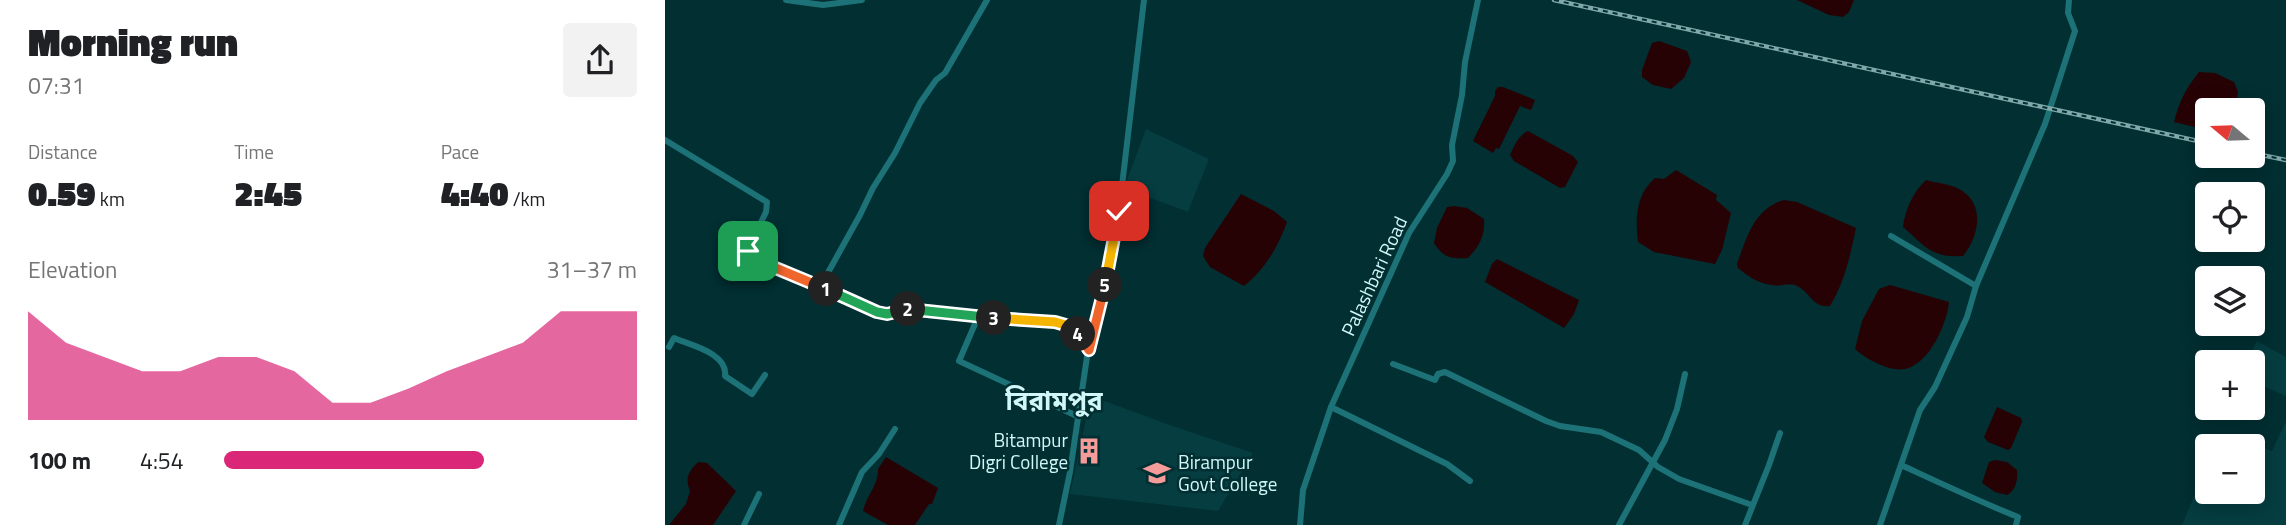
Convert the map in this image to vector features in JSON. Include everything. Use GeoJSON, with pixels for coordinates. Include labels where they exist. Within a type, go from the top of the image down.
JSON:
{"type":"FeatureCollection","features":[{"type":"Feature","properties":{"kind":"street"},"geometry":{"type":"LineString","coordinates":[[786,0],[823,5],[862,0]]}},
{"type":"Feature","properties":{"kind":"street"},"geometry":{"type":"LineString","coordinates":[[820,286],[920,103],[936,80],[945,73],[987,0]]}},
{"type":"Feature","properties":{"kind":"street"},"geometry":{"type":"LineString","coordinates":[[1059,525],[1089,350],[1107,277],[1119,211],[1144,0]]}},
{"type":"Feature","properties":{"kind":"street","name":"Palashbari Road"},"geometry":{"type":"LineString","coordinates":[[1300,525],[1303,490],[1331,407],[1409,233],[1453,160],[1452,145],[1478,0]]}},
{"type":"Feature","properties":{"kind":"street"},"geometry":{"type":"LineString","coordinates":[[1880,525],[1920,410],[1935,387],[1967,317],[1976,286],[2052,104],[2075,31],[2068,13],[2069,0]]}},
{"type":"Feature","properties":{"kind":"street"},"geometry":{"type":"LineString","coordinates":[[665,140],[767,202],[766,212],[749,247],[751,257],[768,266],[887,314],[906,309],[978,317],[1044,320],[1069,326],[1089,350]]}},
{"type":"Feature","properties":{"kind":"street"},"geometry":{"type":"LineString","coordinates":[[1891,236],[1976,286]]}},
{"type":"Feature","properties":{"kind":"street"},"geometry":{"type":"LineString","coordinates":[[978,317],[959,361],[1079,416]]}},
{"type":"Feature","properties":{"kind":"street"},"geometry":{"type":"LineString","coordinates":[[665,333],[716,356],[723,363],[725,376],[753,394],[765,375]]}},
{"type":"Feature","properties":{"kind":"street"},"geometry":{"type":"LineString","coordinates":[[669,347],[674,338]]}},
{"type":"Feature","properties":{"kind":"street"},"geometry":{"type":"LineString","coordinates":[[1393,364],[1434,380],[1438,374],[1445,372],[1546,421],[1560,426],[1601,432],[1639,450],[1658,467],[1679,479],[1752,505]]}},
{"type":"Feature","properties":{"kind":"street"},"geometry":{"type":"LineString","coordinates":[[1619,525],[1671,425],[1685,374]]}},
{"type":"Feature","properties":{"kind":"street"},"geometry":{"type":"LineString","coordinates":[[1331,407],[1447,464],[1470,481]]}},
{"type":"Feature","properties":{"kind":"street"},"geometry":{"type":"LineString","coordinates":[[839,525],[862,472],[879,454],[895,429]]}},
{"type":"Feature","properties":{"kind":"street"},"geometry":{"type":"LineString","coordinates":[[1745,525],[1780,433]]}},
{"type":"Feature","properties":{"kind":"street"},"geometry":{"type":"LineString","coordinates":[[1901,465],[2018,517],[2016,525]]}},
{"type":"Feature","properties":{"kind":"street"},"geometry":{"type":"LineString","coordinates":[[744,525],[759,494]]}},
{"type":"Feature","properties":{"kind":"shaded area"},"geometry":{"type":"Polygon","coordinates":[[[1797,0],[1854,0],[1849,12],[1843,17],[1829,15],[1797,0]]]}},
{"type":"Feature","properties":{"kind":"shaded area"},"geometry":{"type":"Polygon","coordinates":[[[1659,41],[1687,51],[1691,62],[1684,78],[1671,89],[1653,85],[1642,77],[1652,43],[1659,41]]]}},
{"type":"Feature","properties":{"kind":"shaded area"},"geometry":{"type":"Polygon","coordinates":[[[2199,72],[2215,73],[2234,82],[2237,98],[2195,98],[2195,127],[2174,122],[2190,84],[2199,72]]]}},
{"type":"Feature","properties":{"kind":"shaded area"},"geometry":{"type":"Polygon","coordinates":[[[1498,87],[1535,100],[1531,110],[1520,106],[1499,149],[1496,148],[1493,153],[1473,141],[1498,87]]]}},
{"type":"Feature","properties":{"kind":"shaded area"},"geometry":{"type":"Polygon","coordinates":[[[1146,129],[1209,159],[1188,212],[1124,188],[1146,129]]]}},
{"type":"Feature","properties":{"kind":"shaded area"},"geometry":{"type":"Polygon","coordinates":[[[1528,131],[1573,156],[1578,162],[1565,187],[1560,188],[1514,161],[1510,155],[1519,138],[1528,131]]]}},
{"type":"Feature","properties":{"kind":"shaded area"},"geometry":{"type":"Polygon","coordinates":[[[1676,170],[1717,195],[1716,200],[1731,213],[1722,250],[1715,264],[1654,252],[1638,242],[1637,216],[1640,199],[1655,178],[1664,179],[1676,170]]]}},
{"type":"Feature","properties":{"kind":"shaded area"},"geometry":{"type":"Polygon","coordinates":[[[1926,180],[1959,189],[1968,195],[1973,203],[1976,230],[1963,256],[1936,253],[1903,227],[1910,202],[1926,180]]]}},
{"type":"Feature","properties":{"kind":"shaded area"},"geometry":{"type":"Polygon","coordinates":[[[1241,194],[1274,211],[1287,222],[1270,257],[1244,286],[1210,267],[1203,256],[1205,248],[1241,194]]]}},
{"type":"Feature","properties":{"kind":"shaded area"},"geometry":{"type":"Polygon","coordinates":[[[1784,200],[1797,202],[1856,228],[1843,278],[1830,306],[1816,303],[1796,285],[1763,283],[1738,268],[1737,264],[1753,225],[1765,210],[1784,200]]]}},
{"type":"Feature","properties":{"kind":"shaded area"},"geometry":{"type":"Polygon","coordinates":[[[1447,207],[1467,208],[1484,219],[1481,240],[1468,258],[1448,256],[1434,243],[1437,228],[1447,207]]]}},
{"type":"Feature","properties":{"kind":"shaded area"},"geometry":{"type":"Polygon","coordinates":[[[1497,259],[1579,300],[1574,314],[1564,328],[1485,282],[1492,264],[1497,259]]]}},
{"type":"Feature","properties":{"kind":"shaded area"},"geometry":{"type":"Polygon","coordinates":[[[1890,285],[1949,302],[1945,321],[1935,342],[1922,360],[1905,369],[1892,369],[1878,364],[1855,349],[1862,321],[1879,289],[1890,285]]]}},
{"type":"Feature","properties":{"kind":"shaded area"},"geometry":{"type":"Polygon","coordinates":[[[2257,341],[2286,357],[2286,396],[2265,387],[2265,350],[2252,350],[2257,341]]]}},
{"type":"Feature","properties":{"kind":"shaded area","name":"Birampur Govt College"},"geometry":{"type":"Polygon","coordinates":[[[1091,396],[1253,453],[1218,511],[1070,494],[1091,396]]]}},
{"type":"Feature","properties":{"kind":"shaded area"},"geometry":{"type":"Polygon","coordinates":[[[1997,407],[2021,418],[2022,422],[2008,450],[1988,442],[1984,437],[1997,407]]]}},
{"type":"Feature","properties":{"kind":"shaded area"},"geometry":{"type":"Polygon","coordinates":[[[2286,421],[2286,525],[2182,525],[2195,494],[2195,504],[2265,504],[2265,448],[2272,451],[2286,421]]]}},
{"type":"Feature","properties":{"kind":"shaded area"},"geometry":{"type":"Polygon","coordinates":[[[886,457],[938,488],[932,504],[929,504],[915,525],[888,525],[863,511],[877,480],[878,469],[886,457]]]}},
{"type":"Feature","properties":{"kind":"shaded area"},"geometry":{"type":"Polygon","coordinates":[[[698,462],[707,463],[736,491],[713,525],[669,525],[686,504],[690,491],[688,475],[698,462]]]}},
{"type":"Feature","properties":{"kind":"shaded area"},"geometry":{"type":"Polygon","coordinates":[[[1989,462],[2007,462],[2017,470],[2016,484],[2007,495],[1995,492],[1982,483],[1989,462]]]}},
{"type":"Feature","properties":{"kind":"railway"},"geometry":{"type":"LineString","coordinates":[[1554,0],[2195,140]]}},
{"type":"Feature","properties":{"kind":"railway"},"geometry":{"type":"LineString","coordinates":[[2265,156],[2286,160]]}},
{"type":"Feature","properties":{"kind":"place","name":"Bitampur Digri College"},"geometry":{"type":"Point","coordinates":[1089,451]}},
{"type":"Feature","properties":{"kind":"place","name":"Birampur Govt College"},"geometry":{"type":"Point","coordinates":[1157,473]}},
{"type":"Feature","properties":{"kind":"district","name":"বিরামপুর"},"geometry":{"type":"Point","coordinates":[1054,401]}},
{"type":"Feature","properties":{"kind":"route"},"geometry":{"type":"LineString","coordinates":[[748,251],[751,257],[768,266],[877,312],[887,314],[906,309],[978,317],[1044,320],[1069,326],[1089,350],[1107,277],[1119,211]]}}]}
